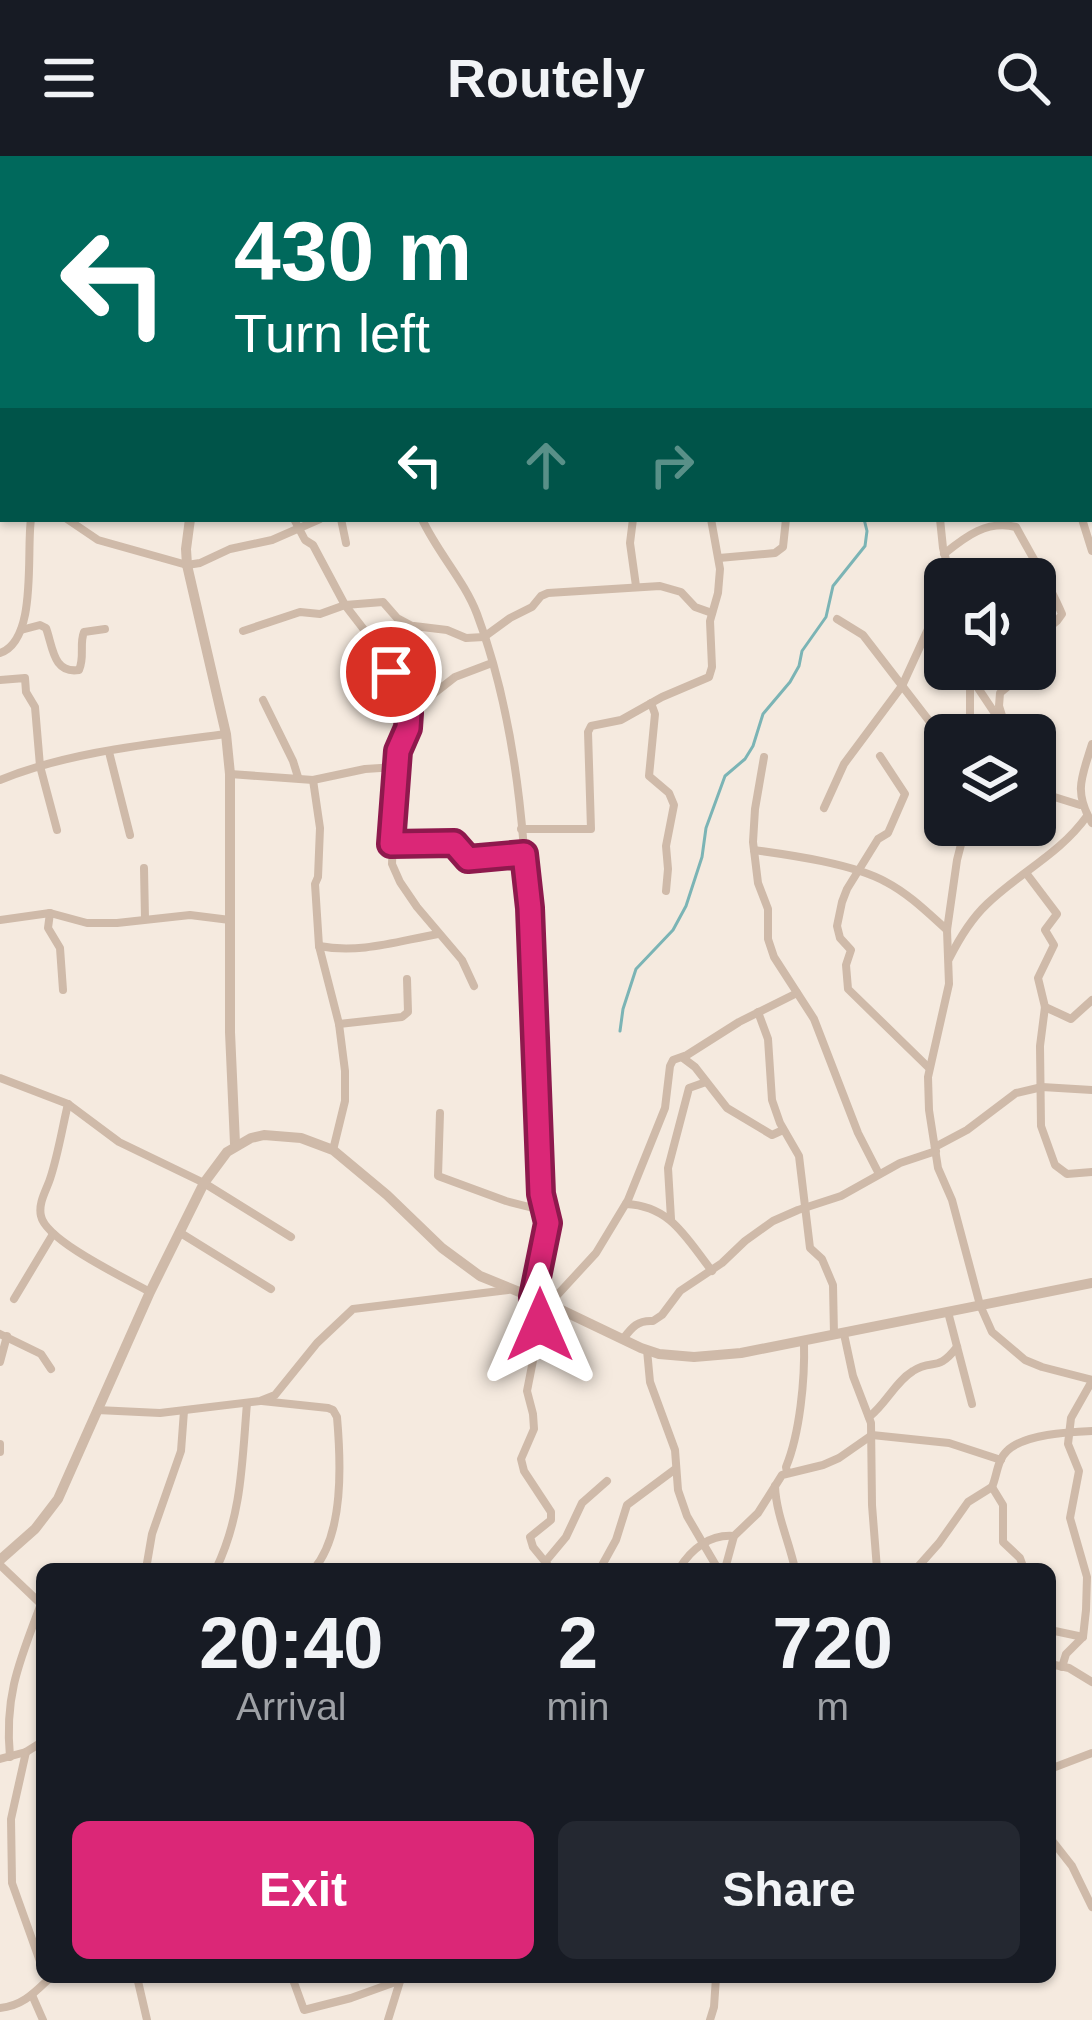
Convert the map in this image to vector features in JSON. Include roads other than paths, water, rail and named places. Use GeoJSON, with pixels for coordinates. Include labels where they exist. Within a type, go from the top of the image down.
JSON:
{"type":"FeatureCollection","features":[{"type":"Feature","properties":{"kind":"street"},"geometry":{"type":"LineString","coordinates":[[0,653],[20,638],[31,522]]}},
{"type":"Feature","properties":{"kind":"street"},"geometry":{"type":"LineString","coordinates":[[71,522],[98,540],[187,566],[230,549],[272,540],[296,523],[403,693],[409,713],[396,767],[392,864],[400,882],[462,960],[474,986]]}},
{"type":"Feature","properties":{"kind":"street"},"geometry":{"type":"LineString","coordinates":[[190,522],[187,566],[226,734],[230,774],[235,1144]]}},
{"type":"Feature","properties":{"kind":"street"},"geometry":{"type":"LineString","coordinates":[[342,522],[346,543]]}},
{"type":"Feature","properties":{"kind":"street"},"geometry":{"type":"LineString","coordinates":[[424,522],[471,600],[492,663],[524,854],[547,1238],[533,1297],[540,1325],[526,1390],[534,1429],[521,1459],[552,1516],[530,1537],[546,1563]]}},
{"type":"Feature","properties":{"kind":"street"},"geometry":{"type":"LineString","coordinates":[[633,522],[630,543],[636,586]]}},
{"type":"Feature","properties":{"kind":"street"},"geometry":{"type":"LineString","coordinates":[[521,830],[591,829],[589,729],[621,720],[709,677],[712,613],[720,581],[712,522]]}},
{"type":"Feature","properties":{"kind":"street"},"geometry":{"type":"LineString","coordinates":[[719,558],[775,553],[783,547],[786,522]]}},
{"type":"Feature","properties":{"kind":"street"},"geometry":{"type":"LineString","coordinates":[[940,522],[945,558]]}},
{"type":"Feature","properties":{"kind":"street"},"geometry":{"type":"LineString","coordinates":[[1083,522],[1092,551]]}},
{"type":"Feature","properties":{"kind":"street"},"geometry":{"type":"LineString","coordinates":[[944,554],[980,528],[1010,524],[1036,558]]}},
{"type":"Feature","properties":{"kind":"street"},"geometry":{"type":"LineString","coordinates":[[243,631],[300,612],[320,614],[344,605],[383,602],[414,626],[466,638],[484,637],[532,607],[543,594],[636,586],[675,589],[694,607],[712,613]]}},
{"type":"Feature","properties":{"kind":"street"},"geometry":{"type":"LineString","coordinates":[[837,620],[863,635],[926,714]]}},
{"type":"Feature","properties":{"kind":"street"},"geometry":{"type":"LineString","coordinates":[[372,640],[414,626]]}},
{"type":"Feature","properties":{"kind":"street"},"geometry":{"type":"LineString","coordinates":[[21,630],[46,628],[55,658],[70,671],[79,670],[84,632],[105,629]]}},
{"type":"Feature","properties":{"kind":"street"},"geometry":{"type":"LineString","coordinates":[[824,808],[844,764],[902,686],[924,638]]}},
{"type":"Feature","properties":{"kind":"street"},"geometry":{"type":"LineString","coordinates":[[409,713],[454,677],[492,663]]}},
{"type":"Feature","properties":{"kind":"street"},"geometry":{"type":"LineString","coordinates":[[0,680],[25,678],[26,692],[35,707],[40,766],[57,830]]}},
{"type":"Feature","properties":{"kind":"street"},"geometry":{"type":"LineString","coordinates":[[262,700],[298,777]]}},
{"type":"Feature","properties":{"kind":"street"},"geometry":{"type":"LineString","coordinates":[[651,703],[655,714],[650,776],[669,793],[674,806],[666,846],[666,891]]}},
{"type":"Feature","properties":{"kind":"street"},"geometry":{"type":"LineString","coordinates":[[0,780],[40,766],[226,734]]}},
{"type":"Feature","properties":{"kind":"street"},"geometry":{"type":"LineString","coordinates":[[948,961],[971,920],[990,900],[1090,819],[1080,787],[1092,744]]}},
{"type":"Feature","properties":{"kind":"street"},"geometry":{"type":"LineString","coordinates":[[109,752],[130,836]]}},
{"type":"Feature","properties":{"kind":"street"},"geometry":{"type":"LineString","coordinates":[[880,756],[904,797],[888,833],[878,839],[847,889],[837,922],[840,938],[851,950],[845,965],[846,985],[929,1068]]}},
{"type":"Feature","properties":{"kind":"street"},"geometry":{"type":"LineString","coordinates":[[764,757],[754,850],[758,883],[768,909],[770,948],[814,1019],[857,1133],[879,1174]]}},
{"type":"Feature","properties":{"kind":"street"},"geometry":{"type":"LineString","coordinates":[[230,774],[313,780],[396,767]]}},
{"type":"Feature","properties":{"kind":"street"},"geometry":{"type":"LineString","coordinates":[[313,780],[320,828],[315,884],[319,946],[339,1024],[345,1071],[345,1102],[333,1150]]}},
{"type":"Feature","properties":{"kind":"street"},"geometry":{"type":"LineString","coordinates":[[1056,797],[1082,805]]}},
{"type":"Feature","properties":{"kind":"street"},"geometry":{"type":"LineString","coordinates":[[391,844],[454,843],[468,859],[524,854]]}},
{"type":"Feature","properties":{"kind":"street"},"geometry":{"type":"LineString","coordinates":[[960,846],[947,930],[949,984],[929,1068],[928,1099],[938,1168],[992,1332],[1025,1360],[1092,1381],[1073,1415],[1068,1444],[1079,1471],[1070,1518],[1087,1577],[1083,1637],[1066,1654],[1061,1667]]}},
{"type":"Feature","properties":{"kind":"street"},"geometry":{"type":"LineString","coordinates":[[754,850],[878,878],[896,887],[947,930]]}},
{"type":"Feature","properties":{"kind":"street"},"geometry":{"type":"LineString","coordinates":[[144,868],[145,919]]}},
{"type":"Feature","properties":{"kind":"street"},"geometry":{"type":"LineString","coordinates":[[1026,873],[1057,914],[1045,930],[1054,945],[1038,978],[1045,1006],[1040,1046],[1041,1126],[1055,1165],[1067,1174],[1092,1172]]}},
{"type":"Feature","properties":{"kind":"street"},"geometry":{"type":"LineString","coordinates":[[0,920],[50,913],[86,923],[190,915],[230,920]]}},
{"type":"Feature","properties":{"kind":"street"},"geometry":{"type":"LineString","coordinates":[[50,913],[49,928],[60,948],[63,990]]}},
{"type":"Feature","properties":{"kind":"street"},"geometry":{"type":"LineString","coordinates":[[319,946],[364,949],[438,934]]}},
{"type":"Feature","properties":{"kind":"street"},"geometry":{"type":"LineString","coordinates":[[339,1024],[402,1017],[408,1012],[407,979]]}},
{"type":"Feature","properties":{"kind":"street"},"geometry":{"type":"LineString","coordinates":[[549,1304],[596,1252],[626,1204],[665,1108],[673,1060],[797,993]]}},
{"type":"Feature","properties":{"kind":"street"},"geometry":{"type":"LineString","coordinates":[[1045,1006],[1071,1019],[1092,1000]]}},
{"type":"Feature","properties":{"kind":"street"},"geometry":{"type":"LineString","coordinates":[[758,1012],[767,1039],[772,1100],[799,1156],[810,1248],[821,1259],[832,1285],[839,1335],[869,1417],[877,1563]]}},
{"type":"Feature","properties":{"kind":"street"},"geometry":{"type":"LineString","coordinates":[[682,1057],[728,1108],[772,1136],[783,1130]]}},
{"type":"Feature","properties":{"kind":"street"},"geometry":{"type":"LineString","coordinates":[[0,1078],[68,1104],[119,1142],[204,1184],[291,1237]]}},
{"type":"Feature","properties":{"kind":"street"},"geometry":{"type":"LineString","coordinates":[[671,1219],[669,1162],[689,1088],[706,1082]]}},
{"type":"Feature","properties":{"kind":"street"},"geometry":{"type":"LineString","coordinates":[[623,1339],[636,1323],[657,1319],[680,1291],[773,1221],[841,1196],[935,1149],[1016,1093],[1042,1087],[1092,1090]]}},
{"type":"Feature","properties":{"kind":"street"},"geometry":{"type":"LineString","coordinates":[[68,1104],[40,1217],[53,1234],[150,1292]]}},
{"type":"Feature","properties":{"kind":"street"},"geometry":{"type":"LineString","coordinates":[[440,1113],[438,1176],[545,1211]]}},
{"type":"Feature","properties":{"kind":"street"},"geometry":{"type":"LineString","coordinates":[[36,1598],[0,1563],[58,1499],[204,1184],[235,1144],[250,1138],[301,1138],[333,1150],[480,1276],[647,1350],[694,1358],[741,1353],[1092,1283]]}},
{"type":"Feature","properties":{"kind":"street"},"geometry":{"type":"LineString","coordinates":[[626,1204],[651,1208],[671,1219],[712,1270]]}},
{"type":"Feature","properties":{"kind":"street"},"geometry":{"type":"LineString","coordinates":[[179,1232],[271,1289]]}},
{"type":"Feature","properties":{"kind":"street"},"geometry":{"type":"LineString","coordinates":[[14,1299],[53,1234]]}},
{"type":"Feature","properties":{"kind":"street"},"geometry":{"type":"LineString","coordinates":[[97,1410],[139,1414],[260,1401],[274,1395],[353,1309],[515,1289]]}},
{"type":"Feature","properties":{"kind":"street"},"geometry":{"type":"LineString","coordinates":[[948,1312],[972,1404]]}},
{"type":"Feature","properties":{"kind":"street"},"geometry":{"type":"LineString","coordinates":[[0,1362],[3,1335],[41,1354],[51,1369]]}},
{"type":"Feature","properties":{"kind":"street"},"geometry":{"type":"LineString","coordinates":[[788,1472],[804,1342]]}},
{"type":"Feature","properties":{"kind":"street"},"geometry":{"type":"LineString","coordinates":[[869,1417],[912,1371],[942,1363],[957,1347]]}},
{"type":"Feature","properties":{"kind":"street"},"geometry":{"type":"LineString","coordinates":[[647,1350],[650,1382],[675,1450],[683,1507],[717,1563]]}},
{"type":"Feature","properties":{"kind":"street"},"geometry":{"type":"LineString","coordinates":[[260,1401],[333,1409],[337,1418],[336,1520],[318,1563]]}},
{"type":"Feature","properties":{"kind":"street"},"geometry":{"type":"LineString","coordinates":[[219,1563],[238,1510],[247,1403]]}},
{"type":"Feature","properties":{"kind":"street"},"geometry":{"type":"LineString","coordinates":[[147,1563],[152,1534],[181,1451],[184,1411]]}},
{"type":"Feature","properties":{"kind":"street"},"geometry":{"type":"LineString","coordinates":[[921,1563],[968,1502],[992,1487],[1007,1451],[1070,1431],[1092,1431]]}},
{"type":"Feature","properties":{"kind":"street"},"geometry":{"type":"LineString","coordinates":[[724,1563],[734,1536],[788,1472],[823,1465],[872,1436],[949,1443],[1001,1460]]}},
{"type":"Feature","properties":{"kind":"street"},"geometry":{"type":"LineString","coordinates":[[603,1563],[627,1505],[675,1470]]}},
{"type":"Feature","properties":{"kind":"street"},"geometry":{"type":"LineString","coordinates":[[1079,1471],[1092,1477]]}},
{"type":"Feature","properties":{"kind":"street"},"geometry":{"type":"LineString","coordinates":[[549,1563],[582,1503],[607,1481]]}},
{"type":"Feature","properties":{"kind":"street"},"geometry":{"type":"LineString","coordinates":[[775,1484],[776,1505],[794,1563]]}},
{"type":"Feature","properties":{"kind":"street"},"geometry":{"type":"LineString","coordinates":[[992,1487],[1004,1505],[1003,1542],[1022,1563]]}},
{"type":"Feature","properties":{"kind":"street"},"geometry":{"type":"LineString","coordinates":[[683,1563],[703,1544],[734,1536]]}},
{"type":"Feature","properties":{"kind":"street"},"geometry":{"type":"LineString","coordinates":[[36,1621],[12,1687],[5,1758],[36,1746]]}},
{"type":"Feature","properties":{"kind":"street"},"geometry":{"type":"LineString","coordinates":[[1056,1631],[1083,1637]]}},
{"type":"Feature","properties":{"kind":"street"},"geometry":{"type":"LineString","coordinates":[[1056,1666],[1092,1682]]}},
{"type":"Feature","properties":{"kind":"street"},"geometry":{"type":"LineString","coordinates":[[26,1752],[10,1819],[10,1863],[13,1889],[36,1948]]}},
{"type":"Feature","properties":{"kind":"street"},"geometry":{"type":"LineString","coordinates":[[1056,1766],[1092,1754]]}},
{"type":"Feature","properties":{"kind":"street"},"geometry":{"type":"LineString","coordinates":[[1056,1845],[1072,1865],[1092,1906]]}},
{"type":"Feature","properties":{"kind":"street"},"geometry":{"type":"LineString","coordinates":[[0,2008],[19,2004],[45,1983]]}},
{"type":"Feature","properties":{"kind":"street"},"geometry":{"type":"LineString","coordinates":[[138,1983],[147,2020]]}},
{"type":"Feature","properties":{"kind":"street"},"geometry":{"type":"LineString","coordinates":[[294,1983],[304,2010],[390,1983]]}},
{"type":"Feature","properties":{"kind":"street"},"geometry":{"type":"LineString","coordinates":[[388,2020],[400,1983]]}},
{"type":"Feature","properties":{"kind":"street"},"geometry":{"type":"LineString","coordinates":[[710,2020],[716,1983]]}},
{"type":"Feature","properties":{"kind":"street"},"geometry":{"type":"LineString","coordinates":[[32,1995],[43,2020]]}},
{"type":"Feature","properties":{"kind":"waterway"},"geometry":{"type":"LineString","coordinates":[[620,1031],[636,969],[673,930],[686,906],[725,776],[745,759],[763,714],[790,682],[802,651],[826,617],[833,586],[865,546],[865,522]]}}]}
